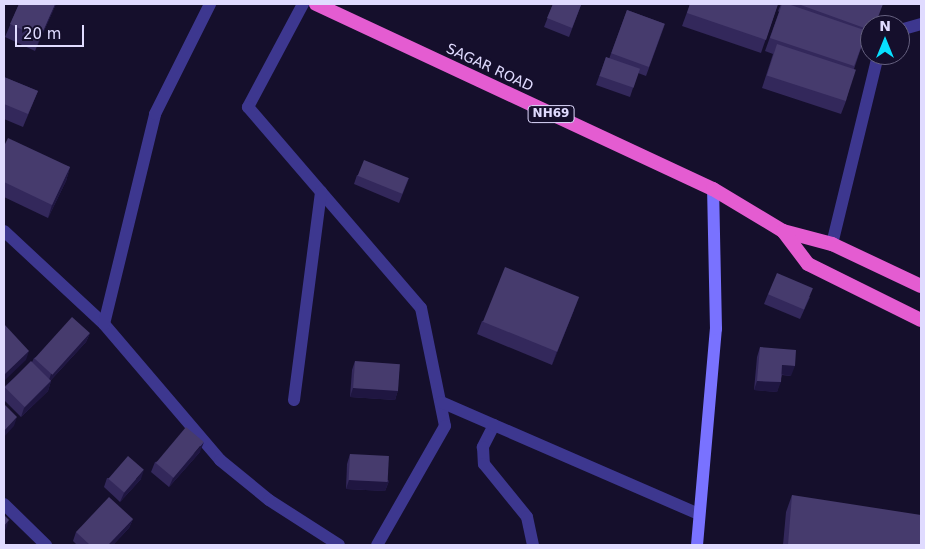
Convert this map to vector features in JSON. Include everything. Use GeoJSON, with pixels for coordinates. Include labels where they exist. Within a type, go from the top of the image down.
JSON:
{"type":"FeatureCollection","features":[{"type":"Feature","properties":{"kind":"highway","name":"SAGAR ROAD"},"geometry":{"type":"LineString","coordinates":[[316,4],[713,189],[783,231],[832,244],[921,286]]}},
{"type":"Feature","properties":{"kind":"highway","name":"SAGAR ROAD"},"geometry":{"type":"LineString","coordinates":[[783,231],[808,264],[921,320]]}},
{"type":"Feature","properties":{"kind":"main road"},"geometry":{"type":"LineString","coordinates":[[697,545],[716,329],[713,189]]}},
{"type":"Feature","properties":{"kind":"street"},"geometry":{"type":"LineString","coordinates":[[104,324],[155,114],[210,4]]}},
{"type":"Feature","properties":{"kind":"street"},"geometry":{"type":"LineString","coordinates":[[303,4],[248,108],[421,308],[445,426],[377,545]]}},
{"type":"Feature","properties":{"kind":"street"},"geometry":{"type":"LineString","coordinates":[[832,244],[876,65]]}},
{"type":"Feature","properties":{"kind":"street"},"geometry":{"type":"LineString","coordinates":[[294,400],[320,192]]}},
{"type":"Feature","properties":{"kind":"street"},"geometry":{"type":"LineString","coordinates":[[4,231],[104,324],[220,460],[269,500],[339,545]]}},
{"type":"Feature","properties":{"kind":"street"},"geometry":{"type":"LineString","coordinates":[[440,402],[699,514]]}},
{"type":"Feature","properties":{"kind":"street"},"geometry":{"type":"LineString","coordinates":[[494,425],[483,447],[484,464],[527,517],[534,545]]}},
{"type":"Feature","properties":{"kind":"street"},"geometry":{"type":"LineString","coordinates":[[4,504],[46,545]]}},
{"type":"Feature","properties":{"kind":"building"},"geometry":{"type":"Polygon","coordinates":[[[19,4],[55,4],[40,38],[10,24],[19,4]]]}},
{"type":"Feature","properties":{"kind":"building"},"geometry":{"type":"Polygon","coordinates":[[[553,4],[581,5],[572,28],[547,18],[553,4]]]}},
{"type":"Feature","properties":{"kind":"building"},"geometry":{"type":"Polygon","coordinates":[[[690,4],[778,4],[766,40],[687,13],[690,4]]]}},
{"type":"Feature","properties":{"kind":"building"},"geometry":{"type":"Polygon","coordinates":[[[782,4],[788,4],[860,29],[860,50],[854,66],[770,38],[782,4]]]}},
{"type":"Feature","properties":{"kind":"building"},"geometry":{"type":"Polygon","coordinates":[[[798,4],[883,4],[879,15],[860,15],[860,26],[798,4]]]}},
{"type":"Feature","properties":{"kind":"building"},"geometry":{"type":"Polygon","coordinates":[[[627,10],[665,24],[649,67],[611,53],[627,10]]]}},
{"type":"Feature","properties":{"kind":"building"},"geometry":{"type":"Polygon","coordinates":[[[777,44],[856,70],[846,101],[767,75],[777,44]]]}},
{"type":"Feature","properties":{"kind":"building"},"geometry":{"type":"Polygon","coordinates":[[[606,57],[640,69],[634,88],[599,76],[606,57]]]}},
{"type":"Feature","properties":{"kind":"building"},"geometry":{"type":"Polygon","coordinates":[[[4,77],[38,91],[28,114],[4,104],[4,77]]]}},
{"type":"Feature","properties":{"kind":"building"},"geometry":{"type":"Polygon","coordinates":[[[8,138],[70,167],[52,205],[4,182],[4,146],[8,138]]]}},
{"type":"Feature","properties":{"kind":"building"},"geometry":{"type":"Polygon","coordinates":[[[364,160],[409,178],[402,194],[358,176],[364,160]]]}},
{"type":"Feature","properties":{"kind":"building"},"geometry":{"type":"Polygon","coordinates":[[[505,267],[579,297],[557,352],[483,322],[505,267]]]}},
{"type":"Feature","properties":{"kind":"building"},"geometry":{"type":"Polygon","coordinates":[[[777,273],[813,288],[804,309],[768,294],[777,273]]]}},
{"type":"Feature","properties":{"kind":"building"},"geometry":{"type":"Polygon","coordinates":[[[72,317],[90,333],[52,375],[35,359],[72,317]]]}},
{"type":"Feature","properties":{"kind":"building"},"geometry":{"type":"Polygon","coordinates":[[[4,324],[29,351],[4,375],[4,324]]]}},
{"type":"Feature","properties":{"kind":"building"},"geometry":{"type":"Polygon","coordinates":[[[760,347],[796,350],[795,366],[782,365],[781,382],[757,381],[760,347]]]}},
{"type":"Feature","properties":{"kind":"building"},"geometry":{"type":"Polygon","coordinates":[[[31,361],[51,381],[25,407],[5,387],[31,361]]]}},
{"type":"Feature","properties":{"kind":"building"},"geometry":{"type":"Polygon","coordinates":[[[355,361],[400,364],[398,391],[353,388],[355,361]]]}},
{"type":"Feature","properties":{"kind":"building"},"geometry":{"type":"Polygon","coordinates":[[[4,404],[17,417],[4,431],[4,404]]]}},
{"type":"Feature","properties":{"kind":"building"},"geometry":{"type":"Polygon","coordinates":[[[186,427],[204,442],[173,478],[156,463],[186,427]]]}},
{"type":"Feature","properties":{"kind":"building"},"geometry":{"type":"Polygon","coordinates":[[[350,454],[389,456],[388,482],[349,480],[350,454]]]}},
{"type":"Feature","properties":{"kind":"building"},"geometry":{"type":"Polygon","coordinates":[[[128,456],[144,470],[124,492],[108,479],[128,456]]]}},
{"type":"Feature","properties":{"kind":"building"},"geometry":{"type":"Polygon","coordinates":[[[792,495],[921,515],[921,545],[788,545],[792,495]]]}},
{"type":"Feature","properties":{"kind":"building"},"geometry":{"type":"Polygon","coordinates":[[[109,497],[133,519],[108,545],[90,545],[76,532],[109,497]]]}},
{"type":"Feature","properties":{"kind":"building"},"geometry":{"type":"Polygon","coordinates":[[[4,515],[9,520],[4,526],[4,515]]]}}]}
